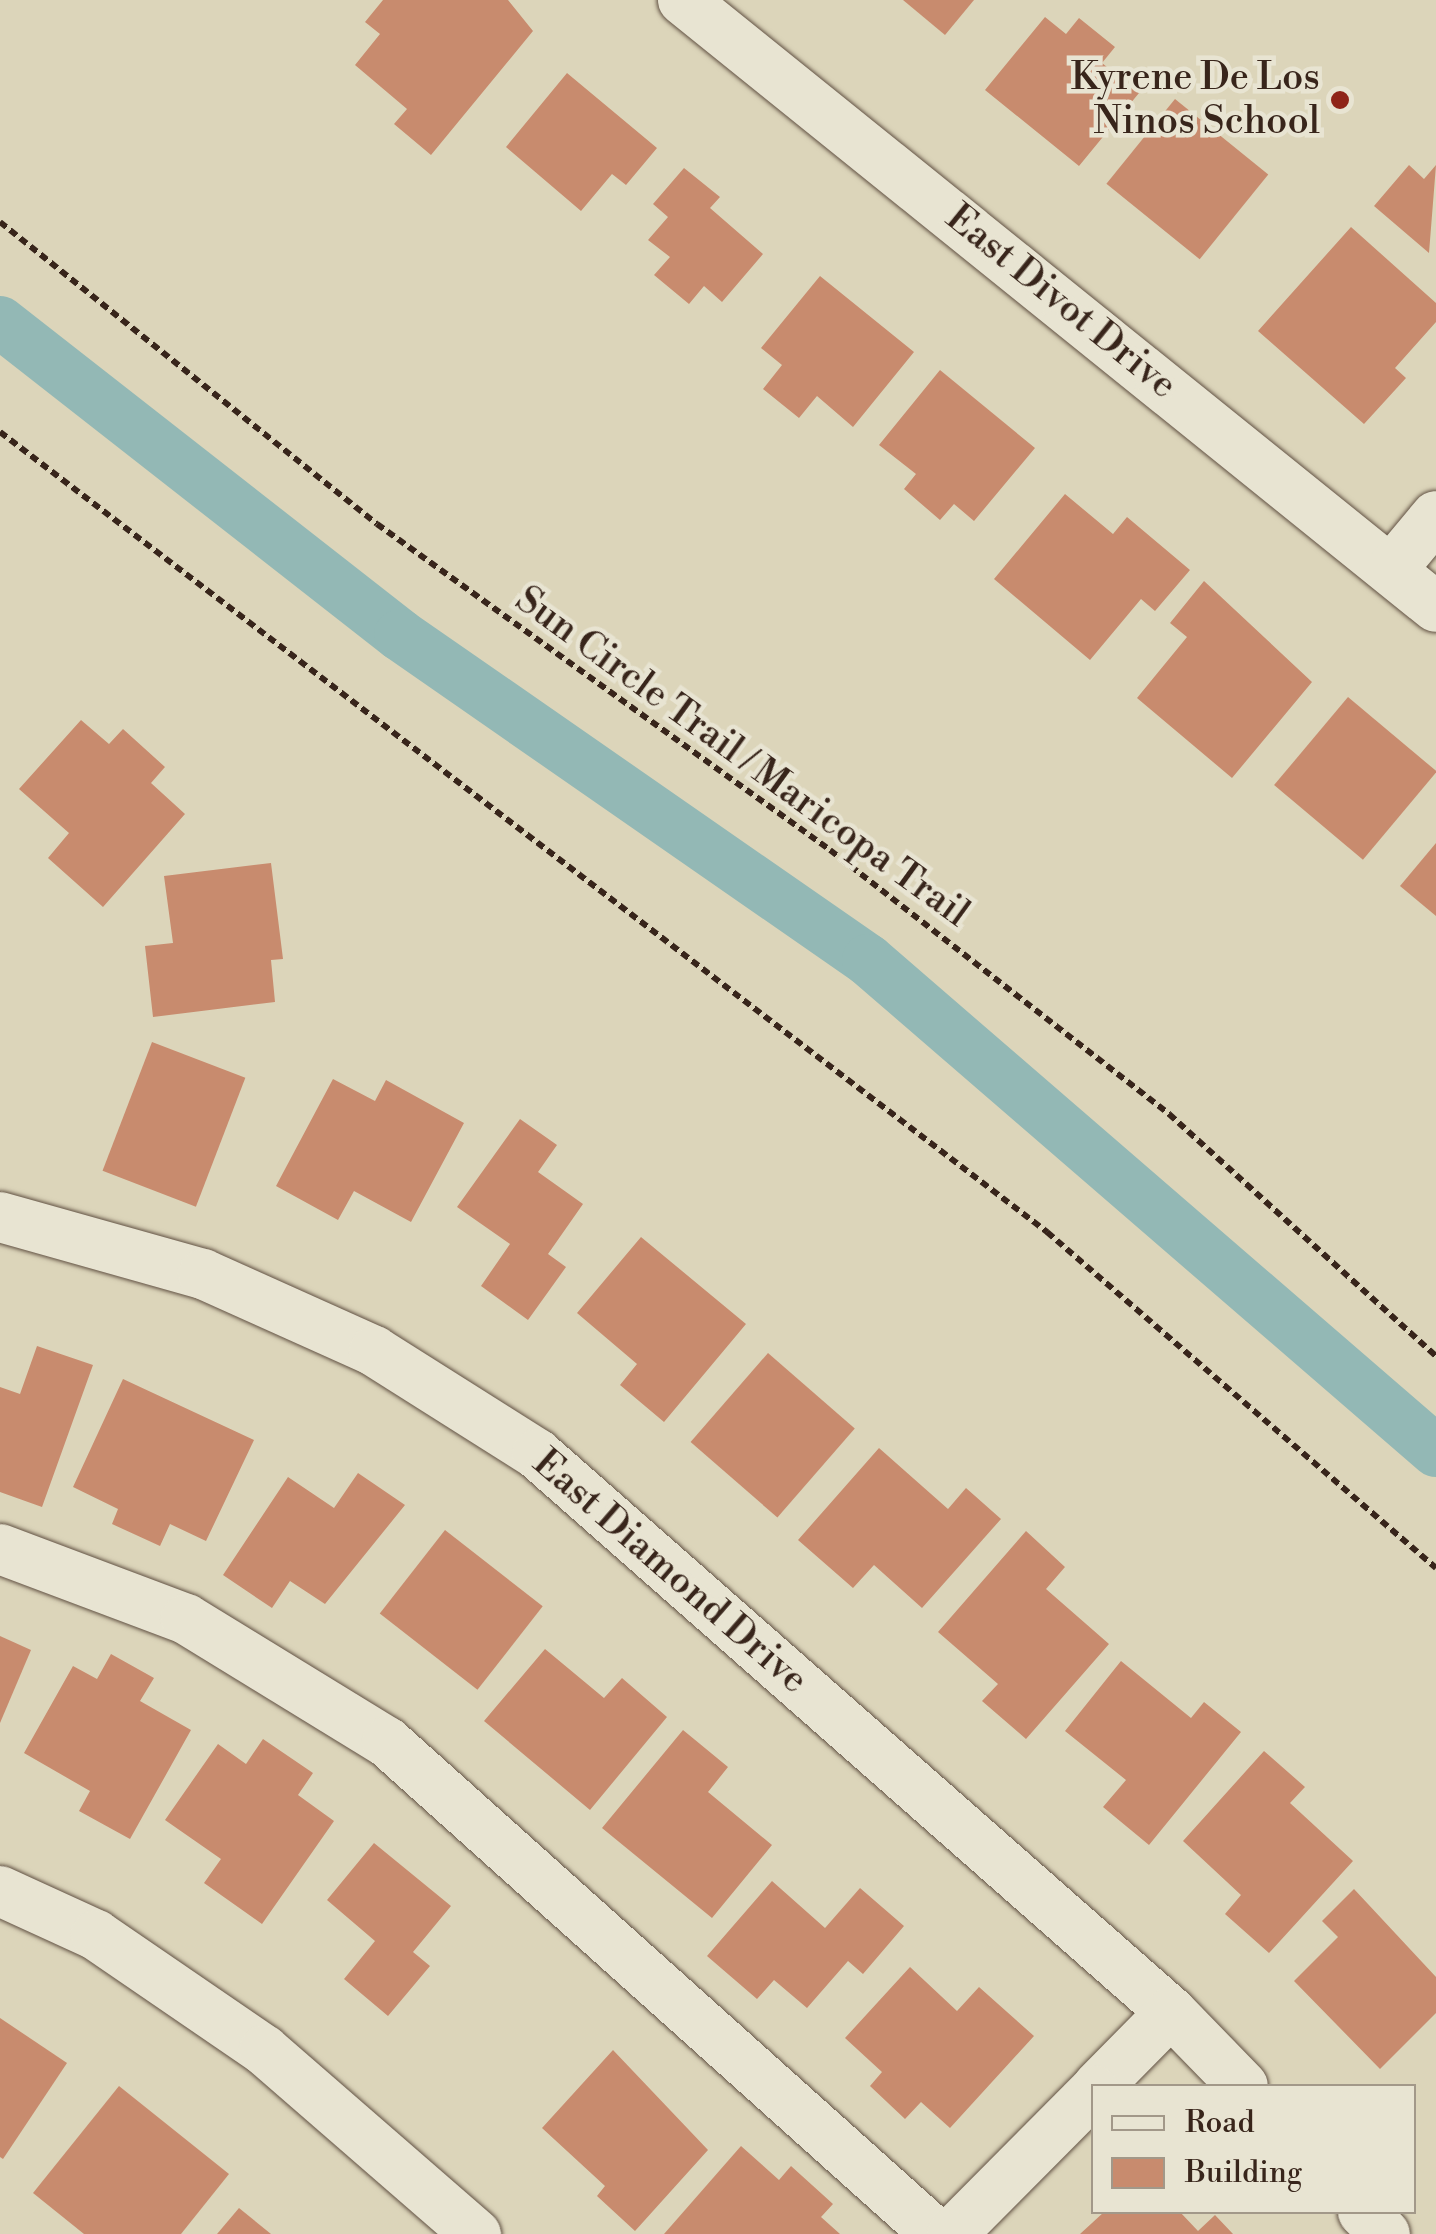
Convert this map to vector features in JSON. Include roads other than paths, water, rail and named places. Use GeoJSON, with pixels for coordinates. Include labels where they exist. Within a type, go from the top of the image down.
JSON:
{"type":"FeatureCollection","features":[{"type":"Feature","properties":{"kind":"street","name":"East Divot Drive"},"geometry":{"type":"LineString","coordinates":[[683,0],[1436,607]]}},
{"type":"Feature","properties":{"kind":"street"},"geometry":{"type":"LineString","coordinates":[[1390,570],[1436,516]]}},
{"type":"Feature","properties":{"kind":"street","name":"East Diamond Drive"},"geometry":{"type":"LineString","coordinates":[[0,1217],[203,1274],[374,1351],[537,1454],[1171,2012],[1241,2084]]}},
{"type":"Feature","properties":{"kind":"street"},"geometry":{"type":"LineString","coordinates":[[0,1550],[186,1619],[387,1742],[936,2234]]}},
{"type":"Feature","properties":{"kind":"street"},"geometry":{"type":"LineString","coordinates":[[0,1891],[96,1935],[264,2050],[476,2234]]}},
{"type":"Feature","properties":{"kind":"street"},"geometry":{"type":"LineString","coordinates":[[1101,2084],[1171,2012]]}},
{"type":"Feature","properties":{"kind":"street"},"geometry":{"type":"LineString","coordinates":[[952,2234],[1091,2094]]}},
{"type":"Feature","properties":{"kind":"street"},"geometry":{"type":"LineString","coordinates":[[1365,2214],[1384,2234]]}},
{"type":"Feature","properties":{"kind":"waterway"},"geometry":{"type":"LineString","coordinates":[[0,322],[400,635],[868,960],[1436,1451]]}},
{"type":"Feature","properties":{"kind":"place","name":"Kyrene De Los Ninos School"},"geometry":{"type":"Point","coordinates":[1340,100]}}]}
